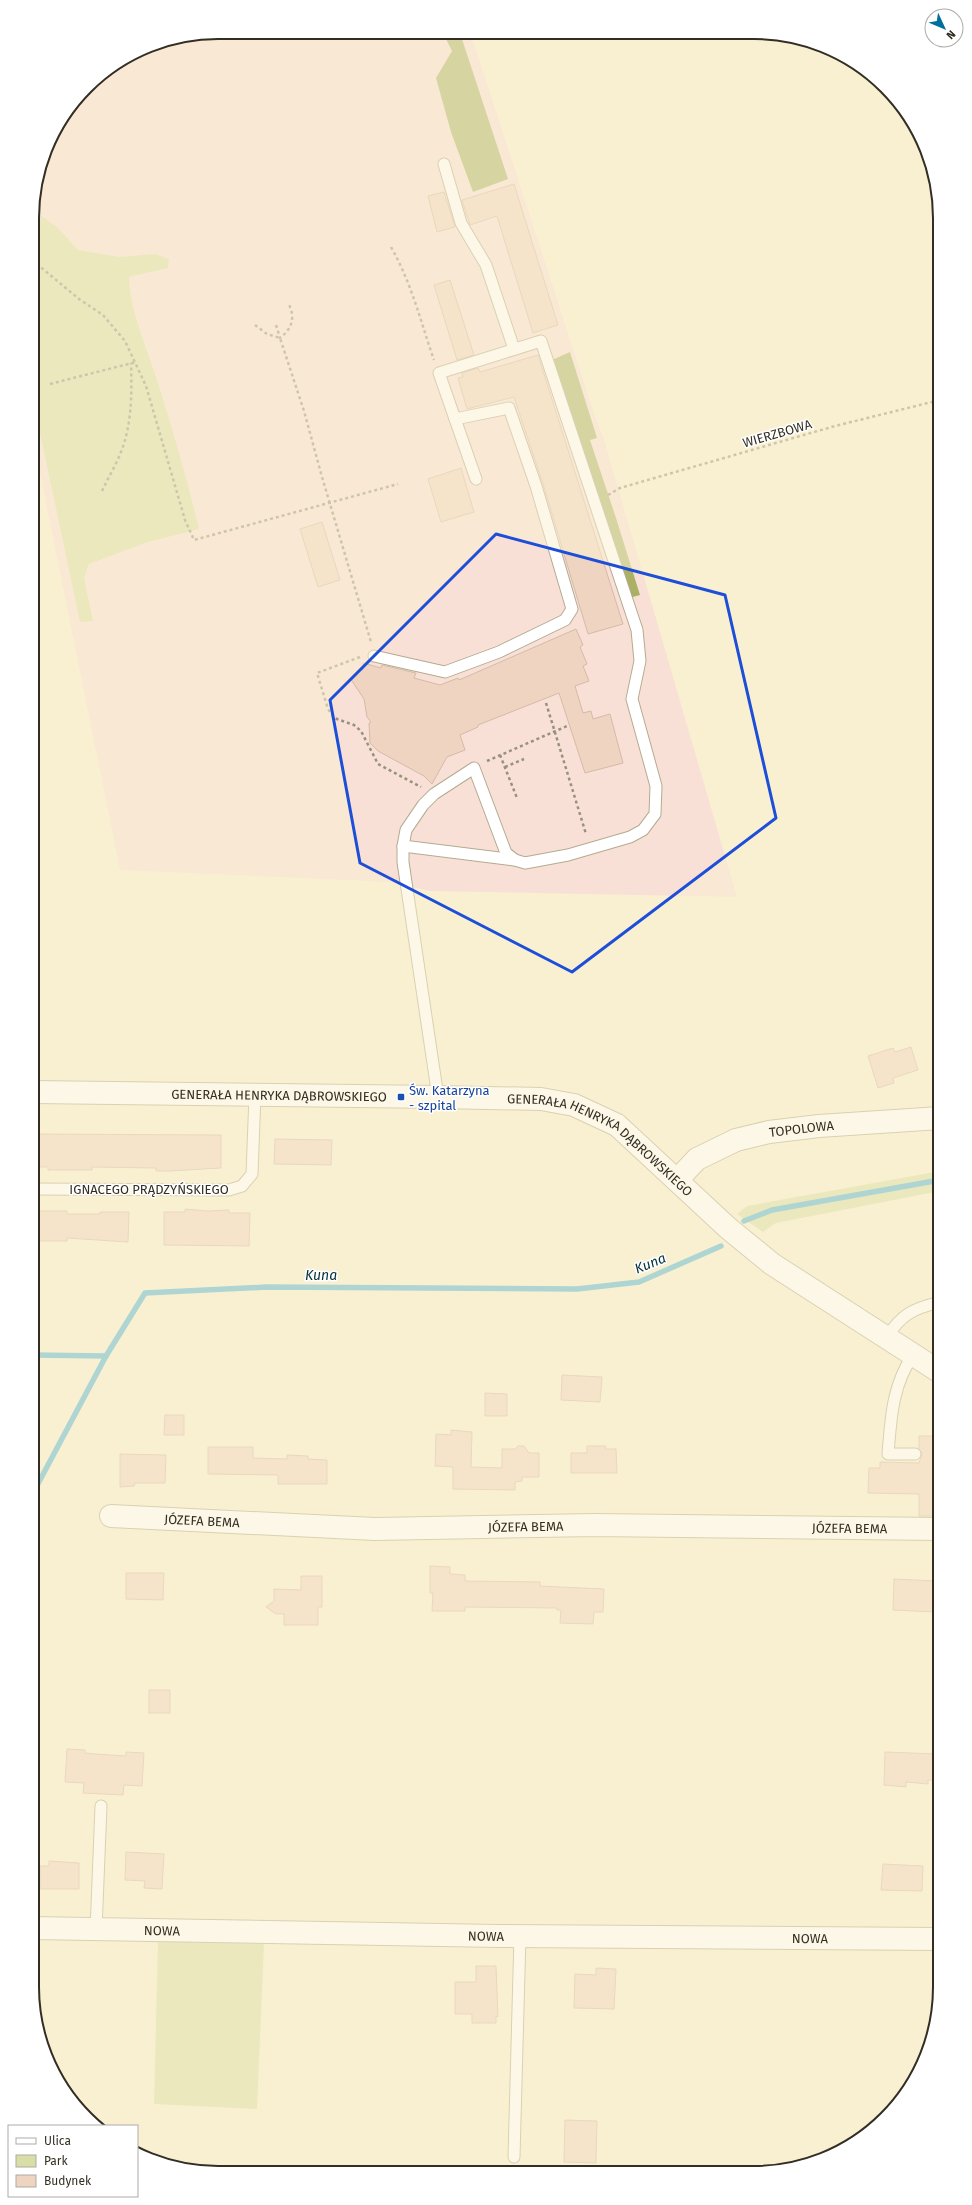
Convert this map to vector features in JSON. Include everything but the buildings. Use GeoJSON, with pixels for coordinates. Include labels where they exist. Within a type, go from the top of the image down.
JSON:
{"type":"FeatureCollection","features":[{"type":"Feature","properties":{"kind":"street","name":"GENERAŁA HENRYKA DĄBROWSKIEGO"},"geometry":{"type":"LineString","coordinates":[[39,1092],[541,1099],[574,1105],[617,1125],[728,1228],[762,1257],[810,1291],[933,1368]]}},
{"type":"Feature","properties":{"kind":"street","name":"TOPOLOWA"},"geometry":{"type":"LineString","coordinates":[[677,1180],[697,1159],[736,1140],[769,1132],[819,1126],[933,1118]]}},
{"type":"Feature","properties":{"kind":"street","name":"JÓZEFA BEMA"},"geometry":{"type":"LineString","coordinates":[[112,1516],[375,1529],[603,1525],[933,1529]]}},
{"type":"Feature","properties":{"kind":"street","name":"NOWA"},"geometry":{"type":"LineString","coordinates":[[39,1928],[933,1939]]}},
{"type":"Feature","properties":{"kind":"lane"},"geometry":{"type":"LineString","coordinates":[[444,164],[460,223],[486,265],[514,349]]}},
{"type":"Feature","properties":{"kind":"lane"},"geometry":{"type":"LineString","coordinates":[[402,846],[515,860],[525,863],[545,860],[630,837],[643,830],[655,814],[656,786],[632,699],[640,661],[637,630],[541,341],[439,373],[476,479]]}},
{"type":"Feature","properties":{"kind":"lane"},"geometry":{"type":"LineString","coordinates":[[374,656],[446,672],[499,652],[565,620],[572,609],[536,486],[509,408],[455,420]]}},
{"type":"Feature","properties":{"kind":"lane"},"geometry":{"type":"LineString","coordinates":[[438,1097],[408,903],[402,846],[406,830],[423,805],[434,794],[474,768],[506,853],[515,860]]}},
{"type":"Feature","properties":{"kind":"lane","name":"IGNACEGO PRĄDZYŃSKIEGO"},"geometry":{"type":"LineString","coordinates":[[39,1189],[229,1190],[242,1186],[252,1174],[255,1095]]}},
{"type":"Feature","properties":{"kind":"lane"},"geometry":{"type":"LineString","coordinates":[[886,1338],[904,1315],[916,1308],[933,1304]]}},
{"type":"Feature","properties":{"kind":"lane"},"geometry":{"type":"LineString","coordinates":[[913,1355],[907,1364],[893,1398],[888,1454],[915,1454]]}},
{"type":"Feature","properties":{"kind":"lane"},"geometry":{"type":"LineString","coordinates":[[96,1930],[100,1806]]}},
{"type":"Feature","properties":{"kind":"lane"},"geometry":{"type":"LineString","coordinates":[[514,2157],[520,1935]]}},
{"type":"Feature","properties":{"kind":"path"},"geometry":{"type":"LineString","coordinates":[[391,247],[405,271],[439,373]]}},
{"type":"Feature","properties":{"kind":"path"},"geometry":{"type":"LineString","coordinates":[[39,266],[79,299],[103,315],[125,341],[136,362],[151,401],[185,520],[194,540],[398,484]]}},
{"type":"Feature","properties":{"kind":"path"},"geometry":{"type":"LineString","coordinates":[[280,338],[289,329],[292,322],[293,317],[288,303]]}},
{"type":"Feature","properties":{"kind":"path"},"geometry":{"type":"LineString","coordinates":[[255,325],[267,334],[280,338]]}},
{"type":"Feature","properties":{"kind":"path"},"geometry":{"type":"LineString","coordinates":[[276,325],[304,411],[329,503],[374,656],[364,655],[317,673],[328,709],[334,718],[354,725],[361,731],[378,764],[434,794]]}},
{"type":"Feature","properties":{"kind":"path"},"geometry":{"type":"LineString","coordinates":[[50,384],[136,362]]}},
{"type":"Feature","properties":{"kind":"path"},"geometry":{"type":"LineString","coordinates":[[102,491],[121,452],[126,436],[132,390],[131,363]]}},
{"type":"Feature","properties":{"kind":"path","name":"WIERZBOWA"},"geometry":{"type":"LineString","coordinates":[[620,488],[835,426],[933,402]]}},
{"type":"Feature","properties":{"kind":"path"},"geometry":{"type":"LineString","coordinates":[[546,702],[591,848]]}},
{"type":"Feature","properties":{"kind":"path"},"geometry":{"type":"LineString","coordinates":[[474,768],[567,726]]}},
{"type":"Feature","properties":{"kind":"path"},"geometry":{"type":"LineString","coordinates":[[500,756],[517,798]]}},
{"type":"Feature","properties":{"kind":"path"},"geometry":{"type":"LineString","coordinates":[[504,767],[524,760]]}},
{"type":"Feature","properties":{"kind":"highlighted area"},"geometry":{"type":"Polygon","coordinates":[[[496,534],[725,595],[776,818],[572,972],[360,863],[330,700],[496,534]]]}},
{"type":"Feature","properties":{"kind":"shaded area"},"geometry":{"type":"Polygon","coordinates":[[[206,39],[473,39],[595,416],[603,436],[737,897],[429,891],[390,882],[120,870],[39,469],[39,206],[42,183],[48,160],[57,139],[69,118],[91,91],[118,69],[139,57],[160,48],[183,42],[206,39]]]}},
{"type":"Feature","properties":{"kind":"green space"},"geometry":{"type":"Polygon","coordinates":[[[446,39],[462,39],[508,179],[473,192],[451,132],[436,78],[452,51],[446,39]]]}},
{"type":"Feature","properties":{"kind":"green space"},"geometry":{"type":"Polygon","coordinates":[[[39,215],[56,226],[78,250],[120,257],[155,254],[169,259],[168,268],[129,277],[130,290],[135,315],[168,415],[199,529],[148,542],[89,564],[84,578],[93,621],[80,622],[39,428],[39,215]]]}},
{"type":"Feature","properties":{"kind":"green space"},"geometry":{"type":"Polygon","coordinates":[[[570,352],[597,438],[590,440],[640,595],[629,598],[552,360],[570,352]]]}},
{"type":"Feature","properties":{"kind":"green space"},"geometry":{"type":"Polygon","coordinates":[[[933,1172],[933,1192],[776,1223],[763,1232],[737,1214],[747,1206],[933,1172]]]}},
{"type":"Feature","properties":{"kind":"green space"},"geometry":{"type":"Polygon","coordinates":[[[158,1941],[264,1944],[257,2109],[154,2104],[158,1941]]]}},
{"type":"Feature","properties":{"kind":"waterway","name":"Kuna"},"geometry":{"type":"LineString","coordinates":[[744,1221],[772,1210],[933,1181]]}},
{"type":"Feature","properties":{"kind":"waterway","name":"Kuna"},"geometry":{"type":"LineString","coordinates":[[39,1482],[106,1356],[145,1293],[267,1287],[577,1289],[639,1282],[721,1246]]}},
{"type":"Feature","properties":{"kind":"waterway"},"geometry":{"type":"LineString","coordinates":[[39,1355],[106,1356]]}},
{"type":"Feature","properties":{"kind":"place","name":"Św. Katarzyna - szpital"},"geometry":{"type":"Point","coordinates":[401,1097]}}]}
